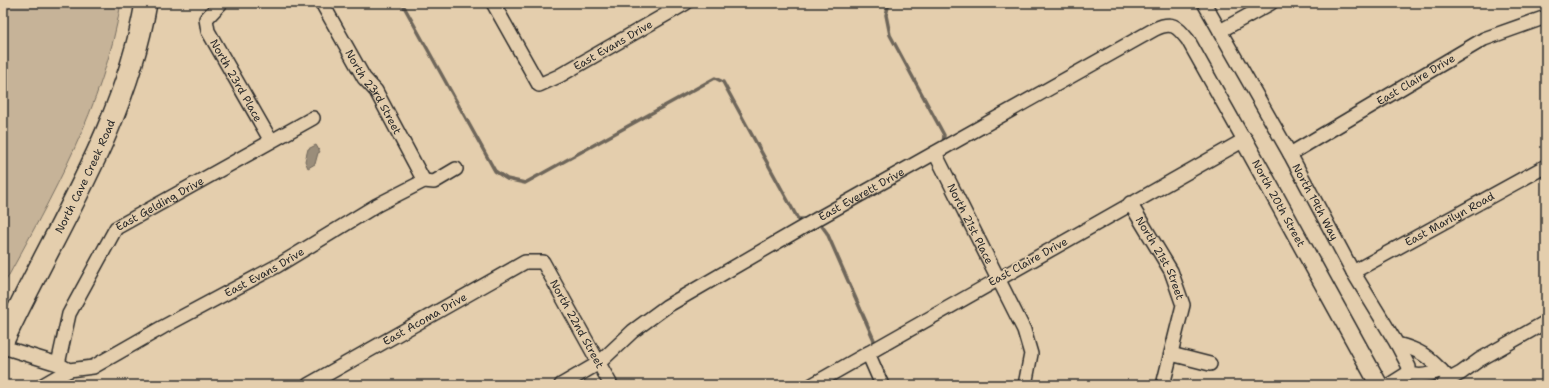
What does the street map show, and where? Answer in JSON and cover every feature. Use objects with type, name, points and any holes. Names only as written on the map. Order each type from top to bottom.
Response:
[{"type":"main road","name":"North Cave Creek Road","points":[[3,341],[84,183],[106,136],[122,98],[146,3]]},
{"type":"street","name":"North 23rd Place","points":[[222,3],[206,20],[208,31],[271,141]]},
{"type":"street","name":"North 23rd Street","points":[[322,3],[364,78],[376,91],[424,181]]},
{"type":"street","name":"East Evans Drive","points":[[493,3],[539,85],[559,76],[686,3]]},
{"type":"street","name":"North 19th Way","points":[[1204,3],[1290,154],[1353,272],[1397,344],[1409,367],[1408,373]]},
{"type":"street","points":[[1220,31],[1271,3]]},
{"type":"street","name":"East Claire Drive","points":[[1290,154],[1484,39],[1546,17]]},
{"type":"street","name":"East Everett Drive","points":[[561,385],[600,363],[633,331],[668,306],[817,219],[1155,30],[1165,25],[1173,26]]},
{"type":"street","name":"North 20th Street","points":[[1173,26],[1180,30],[1188,40],[1379,385]]},
{"type":"street","name":"East Gelding Drive","points":[[63,367],[69,314],[116,228],[313,118]]},
{"type":"street","name":"East Claire Drive","points":[[812,385],[1130,203],[1244,140]]},
{"type":"street","name":"North 21st Place","points":[[935,153],[999,279],[1028,341],[1030,363],[1025,385]]},
{"type":"street","name":"East Marilyn Road","points":[[1353,272],[1546,166]]},
{"type":"street","name":"East Evans Drive","points":[[3,347],[63,367],[93,367],[163,326],[243,285],[377,205],[424,181],[434,182],[456,169]]},
{"type":"street","name":"North 21st Street","points":[[1130,203],[1171,272],[1183,305],[1163,385]]},
{"type":"street","name":"East Acoma Drive","points":[[308,385],[526,262],[542,262]]},
{"type":"street","name":"North 22nd Street","points":[[542,262],[612,385]]},
{"type":"street","points":[[1389,385],[1408,373],[1423,380],[1431,374],[1444,378],[1461,373],[1479,360],[1546,322]]},
{"type":"street","points":[[1397,344],[1417,350],[1431,359],[1444,378]]},
{"type":"street","points":[[868,352],[882,385]]},
{"type":"street","points":[[1171,354],[1210,364]]},
{"type":"street","name":"East Evans Drive","points":[[43,385],[63,367]]},
{"type":"shaded area","points":[[3,3],[121,3],[113,42],[102,79],[89,114],[58,184],[3,286]]},
{"type":"shaded area","points":[[316,145],[320,152],[318,153],[315,164],[308,168],[305,161],[308,149]]},
{"type":"waterway","points":[[402,3],[495,171],[507,179],[525,183],[715,78],[723,82],[798,219],[808,219]]},
{"type":"waterway","points":[[889,3],[886,15],[890,35],[944,135],[943,144]]},
{"type":"waterway","points":[[819,222],[827,233],[874,340],[873,347]]}]
